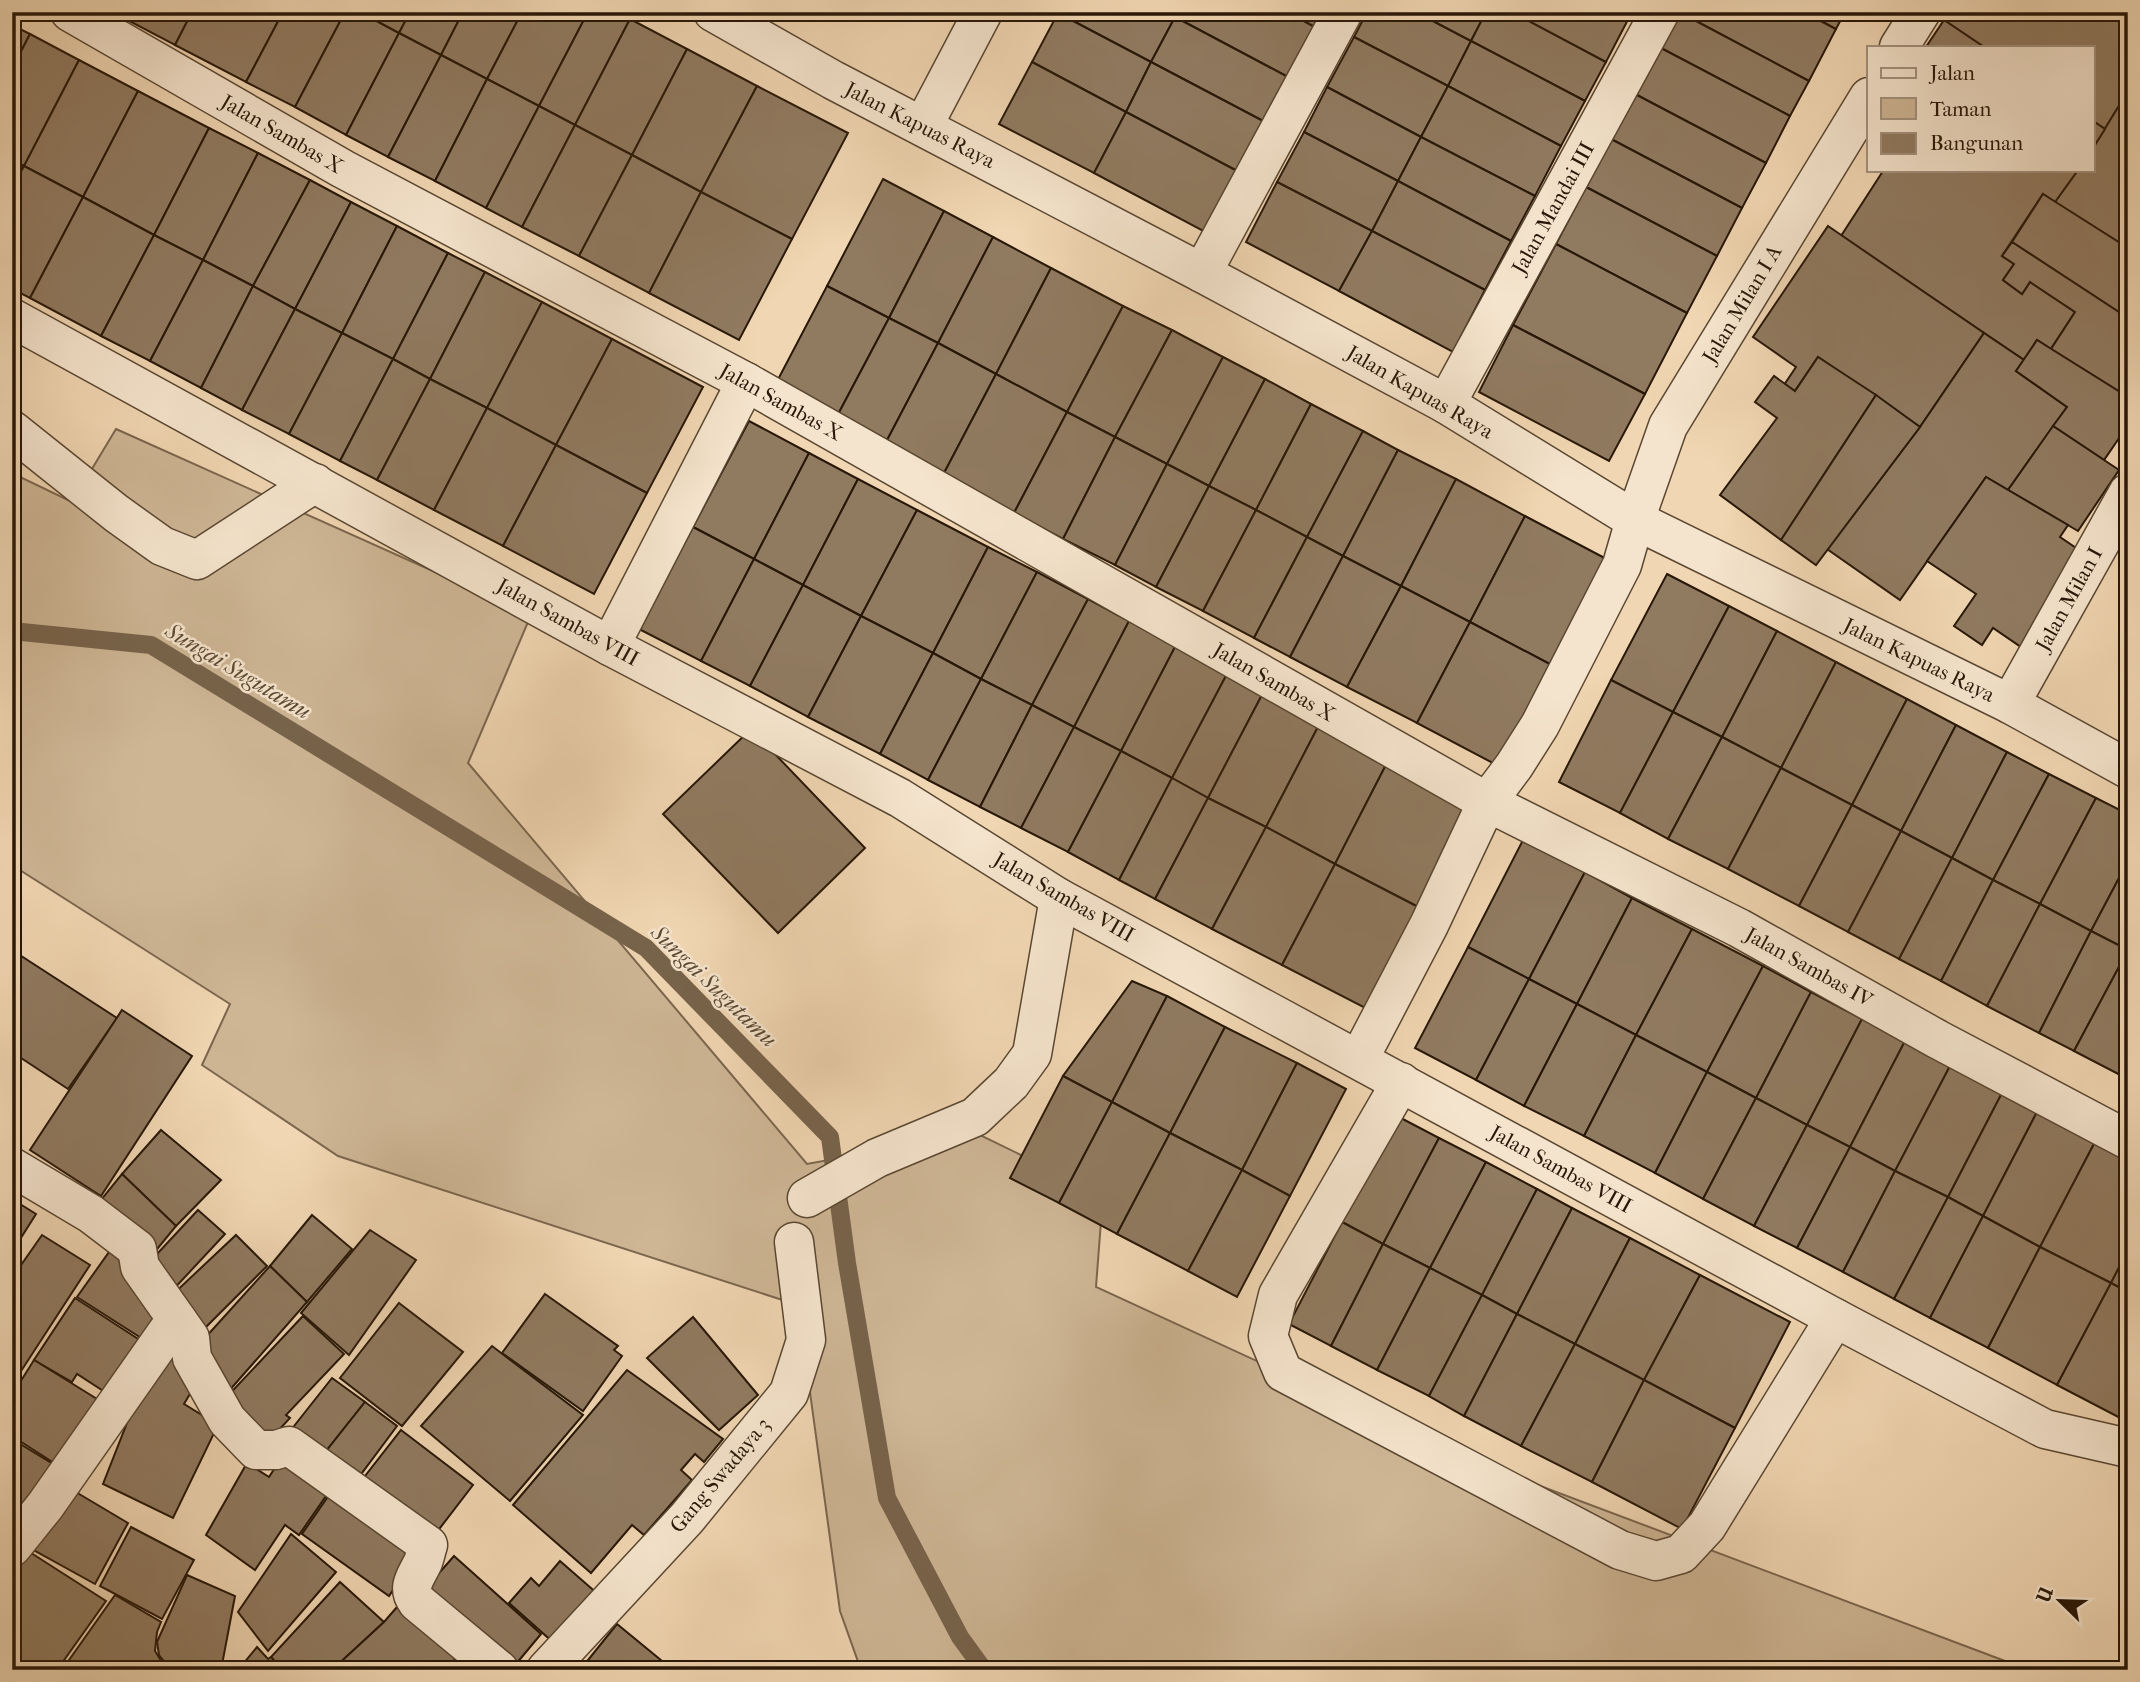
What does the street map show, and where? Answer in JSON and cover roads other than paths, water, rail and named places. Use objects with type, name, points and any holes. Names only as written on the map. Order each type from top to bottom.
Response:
[{"type":"street","name":"Jalan Sambas X","points":[[70,12],[344,169],[746,382],[1487,802]]},
{"type":"street","name":"Jalan Kapuas Raya","points":[[713,12],[833,80],[923,125],[1446,404],[1635,520],[2010,705],[2128,768]]},
{"type":"street","points":[[923,125],[983,12]]},
{"type":"street","points":[[1202,273],[1343,12]]},
{"type":"street","name":"Jalan Mandai III","points":[[1446,404],[1660,12]]},
{"type":"street","points":[[1900,46],[1921,12]]},
{"type":"street","name":"Jalan Milan I A","points":[[1359,1059],[1429,925],[1487,802],[1540,725],[1622,565],[1668,426],[1867,100]]},
{"type":"street","name":"Jalan Sambas VIII","points":[[12,318],[610,646],[900,799],[1059,898],[1835,1318],[2045,1429],[2128,1448]]},
{"type":"street","points":[[610,646],[746,382]]},
{"type":"street","points":[[12,430],[162,546],[197,560],[314,483]]},
{"type":"street","name":"Jalan Milan I","points":[[2010,705],[2128,493]]},
{"type":"street","name":"Jalan Sambas IV","points":[[1487,802],[1739,928],[1937,1039],[2128,1140]]},
{"type":"street","points":[[807,1198],[877,1158],[975,1117],[1011,1083],[1032,1054],[1059,898]]},
{"type":"street","points":[[1401,1082],[1278,1295],[1268,1336],[1283,1372],[1620,1550],[1656,1561],[1681,1554],[1707,1526],[1835,1318]]},
{"type":"street","points":[[12,1167],[91,1214],[137,1249],[139,1267],[190,1339],[192,1358],[227,1420],[257,1450],[276,1450],[289,1446],[428,1545],[424,1560],[412,1581],[412,1594],[417,1602],[499,1670]]},
{"type":"street","name":"Gang Swadaya 3","points":[[546,1670],[687,1518],[789,1393],[806,1340],[794,1242]]},
{"type":"street","points":[[12,1547],[45,1506],[177,1321]]},
{"type":"waterway","name":"Sungai Sugutamu","points":[[12,631],[151,645],[646,948],[830,1137],[847,1263],[887,1498],[960,1637],[984,1670]]}]
